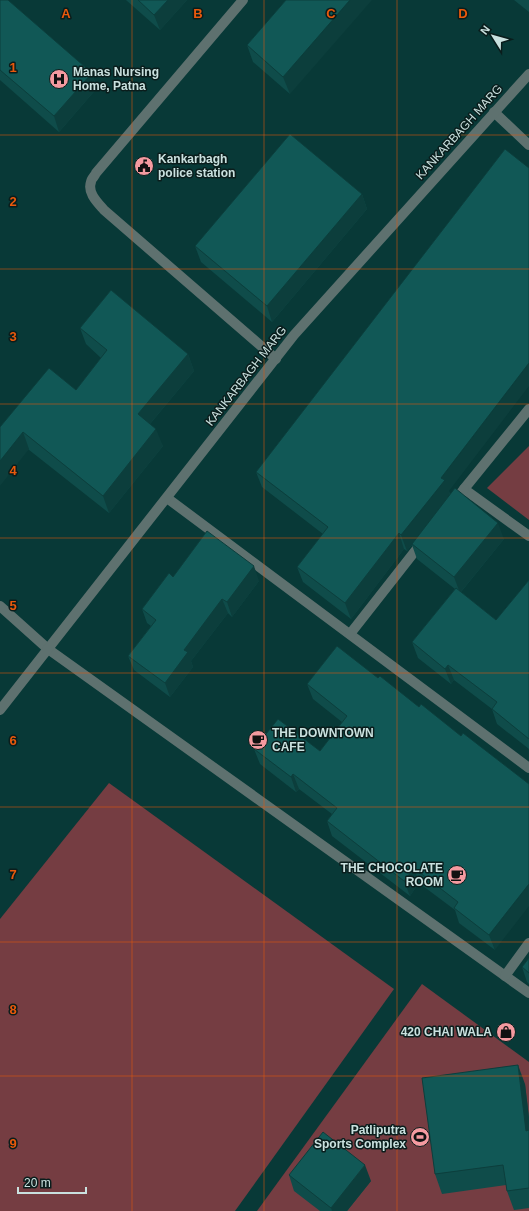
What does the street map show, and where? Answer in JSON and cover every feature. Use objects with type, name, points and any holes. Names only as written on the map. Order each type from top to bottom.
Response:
[{"type":"street","points":[[243,0],[90,182],[91,192],[95,200],[104,210],[276,359]]},
{"type":"street","name":"KANKARBAGH MARG","points":[[0,710],[294,335],[529,74]]},
{"type":"street","points":[[494,112],[529,145]]},
{"type":"street","points":[[445,513],[529,409]]},
{"type":"street","points":[[464,489],[529,536]]},
{"type":"street","points":[[167,498],[529,768]]},
{"type":"street","points":[[350,634],[430,531]]},
{"type":"street","points":[[0,606],[48,650],[529,993]]},
{"type":"street","points":[[504,976],[529,943]]},
{"type":"shaded area","points":[[529,446],[529,520],[487,488]]},
{"type":"shaded area","points":[[109,783],[394,989],[235,1211],[0,1211],[0,919]]},
{"type":"shaded area","name":"Patliputra Sports Complex","points":[[422,984],[529,1062],[529,1211],[257,1211]]},
{"type":"building","points":[[0,0],[8,0],[92,73],[54,116],[0,70]]},
{"type":"building","points":[[138,0],[168,0],[154,15]]},
{"type":"building","points":[[286,0],[350,0],[283,77],[247,45]]},
{"type":"building","points":[[290,134],[362,194],[267,306],[195,246]]},
{"type":"building","points":[[505,149],[529,168],[529,363],[441,478],[445,480],[401,535],[399,533],[345,603],[297,567],[328,527],[256,472]]},
{"type":"building","points":[[111,290],[188,354],[138,414],[156,429],[103,496],[23,432],[0,461],[0,427],[49,368],[76,390],[107,350],[80,328]]},
{"type":"building","points":[[455,488],[498,523],[454,577],[412,544]]},
{"type":"building","points":[[207,531],[254,566],[227,602],[222,599],[184,650],[188,652],[165,683],[128,656],[156,620],[142,609],[169,573],[173,577]]},
{"type":"building","points":[[529,580],[529,739],[492,709],[497,702],[448,665],[445,669],[412,642],[456,588],[496,620]]},
{"type":"building","points":[[337,646],[378,678],[380,676],[419,707],[421,704],[461,736],[463,733],[529,784],[529,884],[489,935],[454,908],[458,902],[414,868],[404,881],[327,821],[337,808],[293,774],[291,777],[254,749],[278,719],[320,751],[347,716],[307,684]]},
{"type":"building","points":[[529,958],[529,973],[522,967]]},
{"type":"building","points":[[518,1065],[526,1131],[529,1130],[529,1188],[507,1191],[503,1165],[435,1174],[422,1078]]},
{"type":"building","points":[[323,1132],[365,1165],[331,1208],[289,1175]]},
{"type":"place","name":"Manas Nursing Home, Patna","points":[[59,79]]},
{"type":"place","name":"Kankarbagh police station","points":[[144,166]]},
{"type":"place","name":"THE DOWNTOWN CAFE","points":[[258,740]]},
{"type":"place","name":"THE CHOCOLATE ROOM","points":[[457,875]]},
{"type":"place","name":"420 CHAI WALA","points":[[506,1032]]},
{"type":"place","name":"Patliputra Sports Complex","points":[[420,1137]]}]
